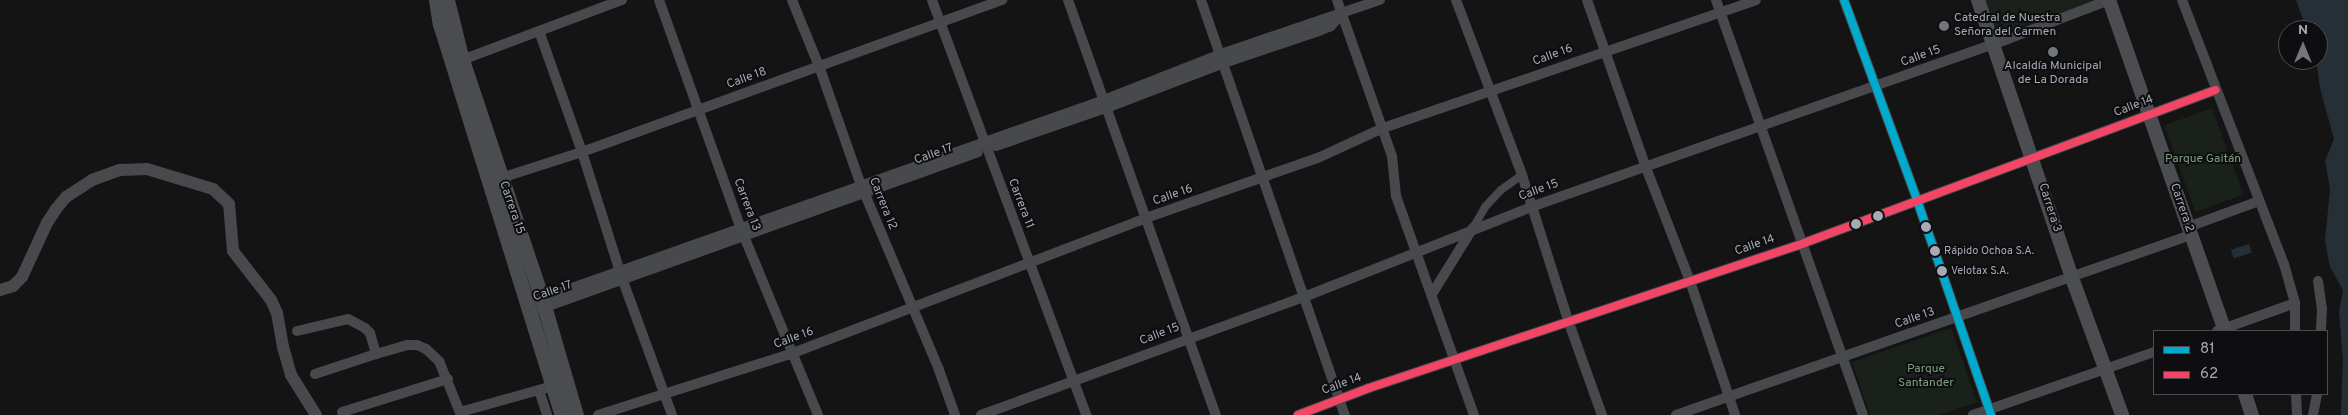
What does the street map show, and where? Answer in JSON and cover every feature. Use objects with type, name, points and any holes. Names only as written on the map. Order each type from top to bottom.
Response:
[{"type":"main road","name":"Carrera 15","points":[[436,0],[447,47],[536,306],[576,415]]},
{"type":"main road","name":"Carrera 15","points":[[447,0],[462,60],[501,178],[536,306],[546,388],[562,415]]},
{"type":"main road","name":"Carrera 3","points":[[1978,0],[1995,44],[2072,278],[2122,415]]},
{"type":"main road","name":"Carrera 2","points":[[2109,0],[2222,330]]},
{"type":"main road","points":[[2245,395],[2252,415]]},
{"type":"street","points":[[462,60],[622,0]]},
{"type":"street","name":"Carrera 13","points":[[659,0],[743,233],[818,415]]},
{"type":"street","name":"Carrera 12","points":[[792,0],[819,66],[863,190],[939,370],[955,415]]},
{"type":"street","name":"Carrera 11","points":[[932,0],[1086,415]]},
{"type":"street","name":"Calle 18","points":[[501,178],[582,152],[1002,0]]},
{"type":"street","points":[[1068,0],[1216,415]]},
{"type":"street","points":[[1201,0],[1261,178],[1345,415]]},
{"type":"street","points":[[1337,0],[1392,156],[1396,196],[1474,415]]},
{"type":"street","name":"Calle 17","points":[[536,306],[1105,104],[1222,58],[1380,0]]},
{"type":"street","points":[[1456,0],[1522,175],[1569,323],[1602,415]]},
{"type":"street","points":[[1587,0],[1646,166],[1690,281],[1735,415]]},
{"type":"street","points":[[1716,0],[1804,242],[1863,415]]},
{"type":"street","name":"Calle 16","points":[[598,415],[793,353],[1146,218],[1320,156],[1383,128],[1756,0]]},
{"type":"street","points":[[1844,0],[1917,200],[1990,412]]},
{"type":"street","name":"Calle 15","points":[[981,415],[1304,297],[1531,206],[1875,87],[1995,44],[2109,0]]},
{"type":"street","points":[[2182,0],[2284,264],[2295,303],[2295,330]]},
{"type":"street","points":[[539,30],[582,152],[622,277],[672,415]]},
{"type":"street","name":"Calle 14","points":[[1298,415],[1340,399],[1804,242],[2216,90]]},
{"type":"street","points":[[0,290],[13,286],[22,277],[47,223],[66,197],[92,180],[120,170],[147,169],[213,189],[229,204],[232,217],[233,251],[272,300],[277,313],[283,347],[291,375],[316,415]]},
{"type":"street","points":[[1432,294],[1486,207],[1501,190],[1522,175]]},
{"type":"street","name":"Calle 13","points":[[1676,415],[2072,278],[2260,201]]},
{"type":"street","points":[[2318,281],[2322,308],[2321,330]]},
{"type":"street","points":[[2222,330],[2295,303]]},
{"type":"street","points":[[297,330],[348,319],[365,328],[370,333],[376,354]]},
{"type":"street","points":[[315,374],[376,354],[408,345],[417,345],[426,349],[439,361],[461,413],[546,388],[547,415]]},
{"type":"street","points":[[1973,415],[1990,412],[2153,352]]},
{"type":"street","points":[[342,412],[448,379]]},
{"type":"street","points":[[2296,395],[2297,415]]},
{"type":"street","points":[[2313,415],[2316,395]]},
{"type":"green space","points":[[1983,0],[2096,0],[2097,1],[1996,36]]},
{"type":"green space","name":"Parque Gaitán","points":[[2212,108],[2243,194],[2196,212],[2164,125]]},
{"type":"green space","name":"Parque Santander","points":[[1951,328],[1977,402],[1939,415],[1870,415],[1852,362]]},
{"type":"shaded area","points":[[2296,0],[2348,0],[2348,415],[2341,415],[2343,360],[2339,312],[2343,290],[2330,267],[2325,241],[2330,189],[2325,161],[2334,139],[2320,88],[2317,70],[2328,70],[2328,20],[2303,20]]},
{"type":"shaded area","points":[[2249,244],[2252,253],[2234,258],[2231,250]]},
{"type":"transit line","name":"81","points":[[1844,0],[1917,200],[1991,415]]},
{"type":"transit line","name":"62","points":[[1298,415],[1369,388],[1804,243],[2216,90]]},
{"type":"place","name":"Catedral de Nuestra Señora del Carmen","points":[[1944,26]]},
{"type":"place","name":"Alcaldía Municipal de La Dorada","points":[[2053,52]]},
{"type":"place","name":"Rápido Ochoa S.A.","points":[[1935,251]]},
{"type":"place","name":"Velotax S.A.","points":[[1942,271]]}]
